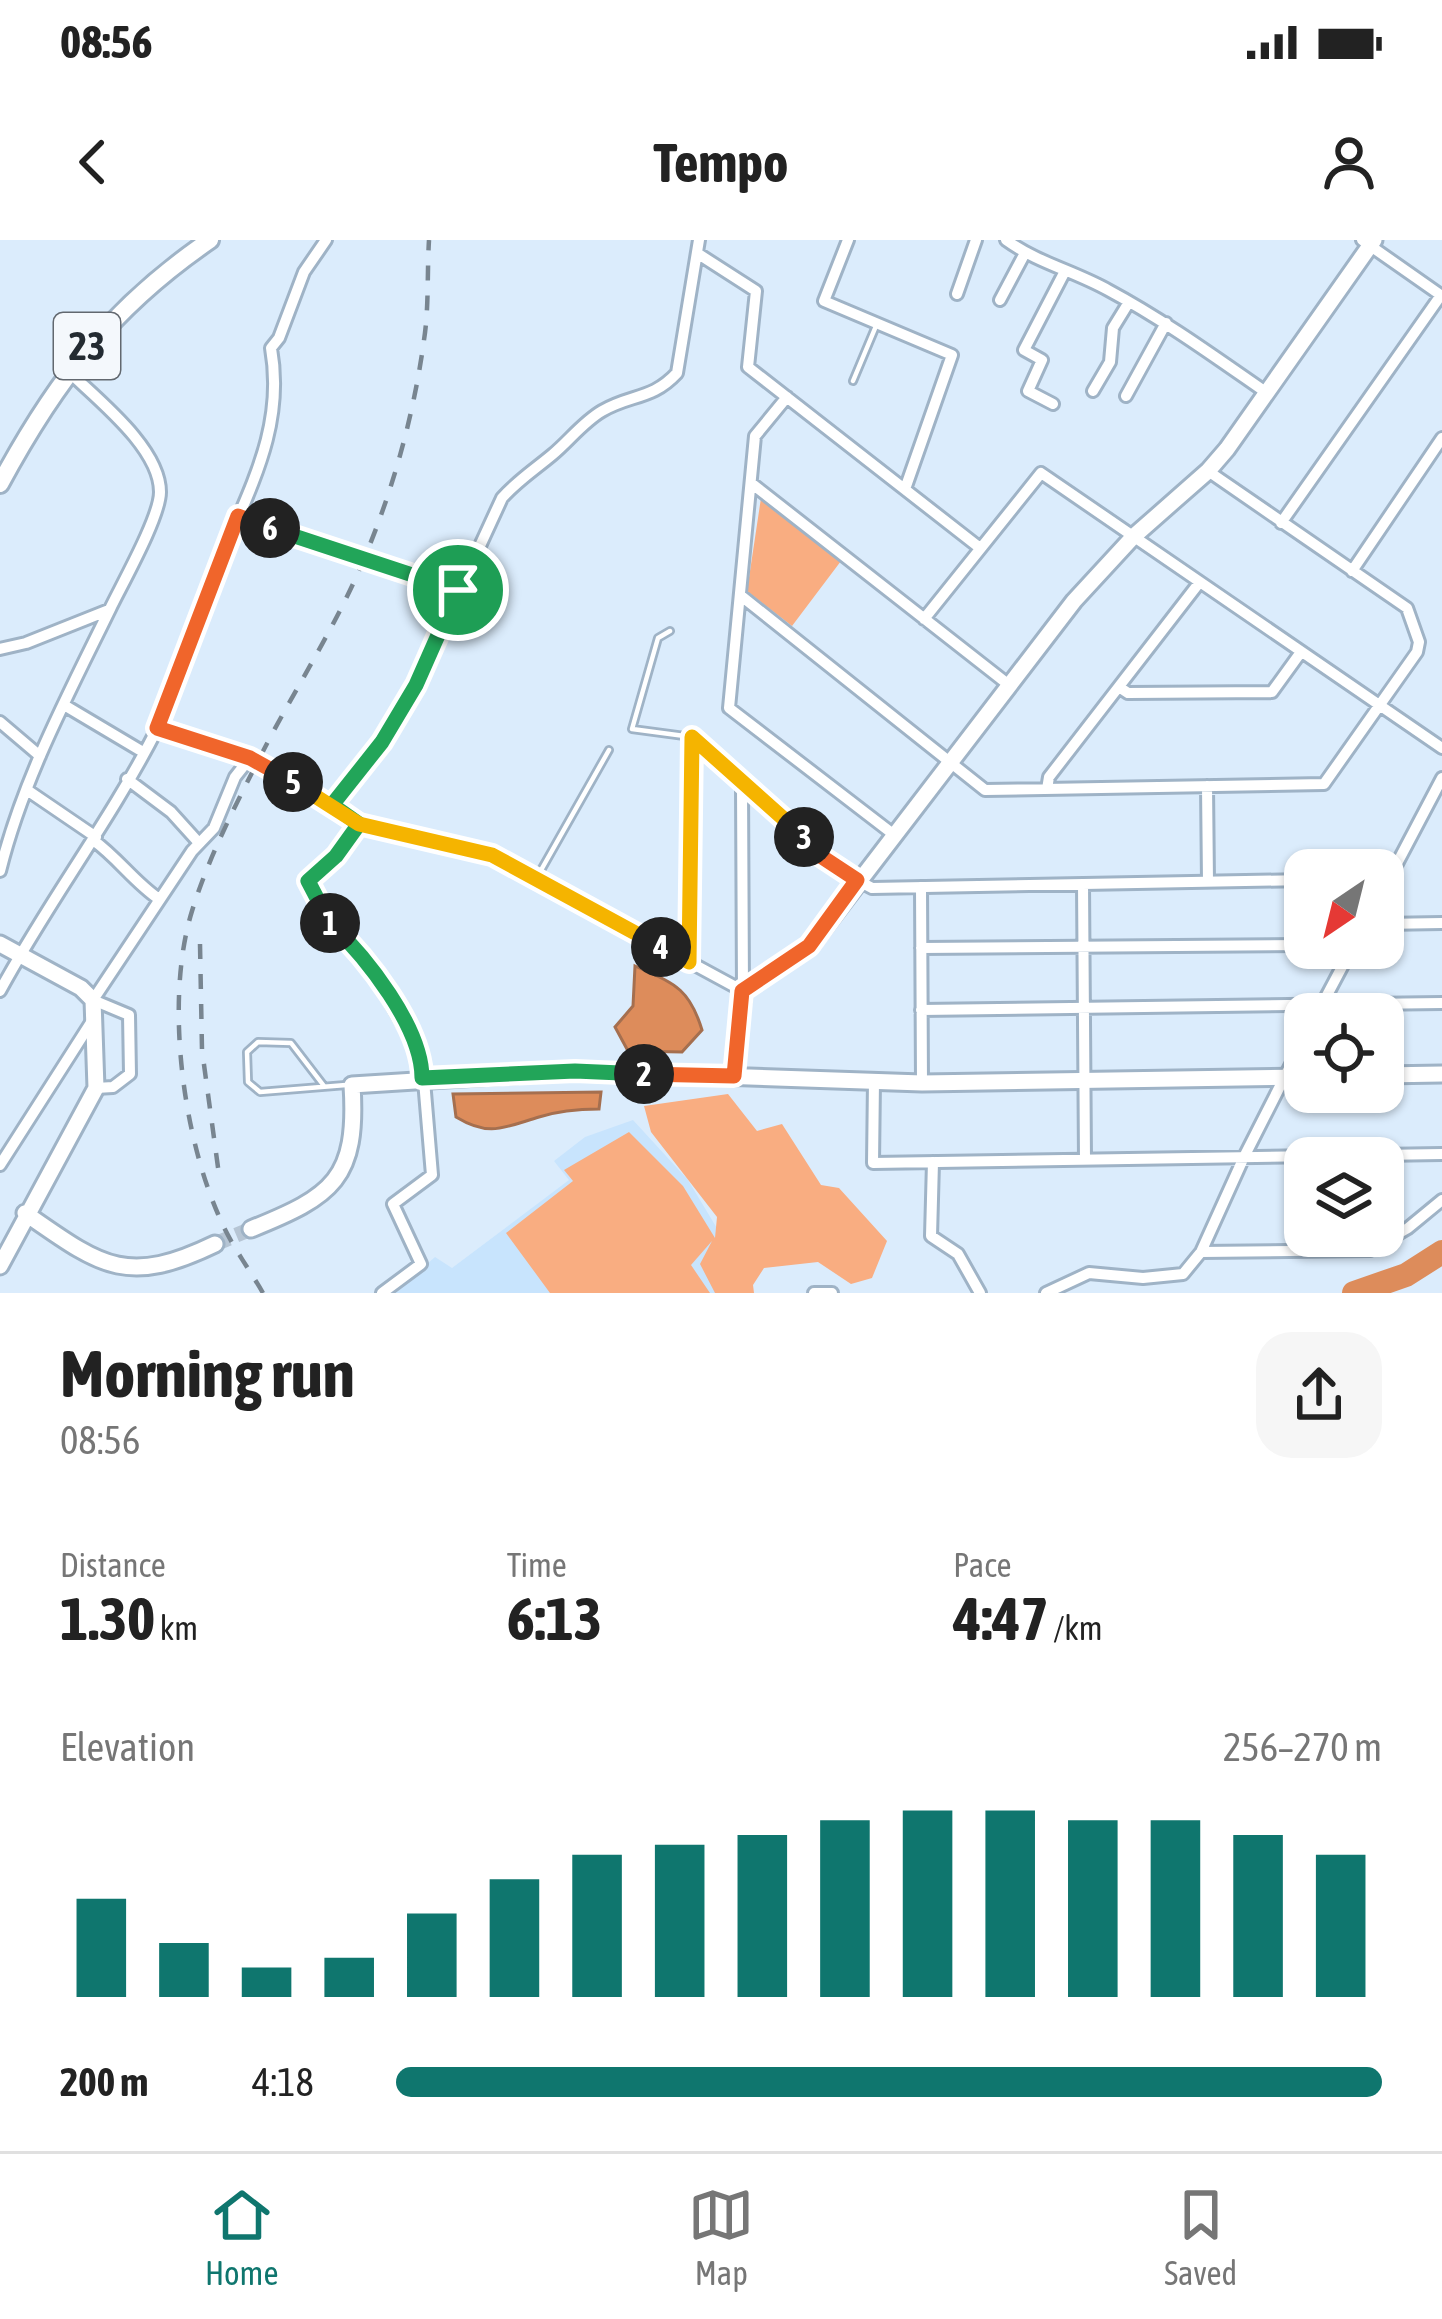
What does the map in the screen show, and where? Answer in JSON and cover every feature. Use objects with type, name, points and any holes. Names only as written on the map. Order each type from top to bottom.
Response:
[{"type":"main road","name":"23","points":[[0,484],[68,371],[110,320],[210,240]]},
{"type":"street","points":[[0,992],[157,728],[257,473],[275,409],[277,380],[271,348],[304,272],[326,240]]},
{"type":"street","points":[[332,805],[382,742],[416,685],[502,498],[520,477],[596,414],[647,396],[677,373],[699,240]]},
{"type":"street","points":[[848,240],[824,301],[952,355],[905,489]]},
{"type":"street","points":[[957,294],[976,240]]},
{"type":"street","points":[[1006,240],[1024,254],[1102,286],[1166,323],[1267,393]]},
{"type":"street","points":[[742,991],[809,946],[1074,602],[1132,537],[1208,471],[1369,242],[1442,295],[1281,523]]},
{"type":"street","points":[[1000,300],[1024,254]]},
{"type":"street","points":[[700,255],[756,291],[748,367],[980,548]]},
{"type":"street","points":[[1053,404],[1028,391],[1042,361],[1024,350],[1064,273]]},
{"type":"street","points":[[1093,392],[1110,362],[1113,328],[1129,302]]},
{"type":"street","points":[[1126,396],[1166,323]]},
{"type":"street","points":[[0,871],[13,820],[40,755],[160,493],[149,453],[68,371]]},
{"type":"street","points":[[787,397],[755,436],[729,708],[893,834]]},
{"type":"street","points":[[1352,571],[1442,438]]},
{"type":"street","points":[[740,595],[985,790],[1324,784],[1419,642],[1407,608],[1208,471]]},
{"type":"street","points":[[924,619],[1041,472],[1442,748]]},
{"type":"street","points":[[751,483],[1009,686]]},
{"type":"street","points":[[238,516],[458,590]]},
{"type":"street","points":[[1047,789],[1049,777],[1199,583]]},
{"type":"street","points":[[0,649],[110,610]]},
{"type":"street","points":[[1119,687],[1128,693],[1272,692],[1301,652]]},
{"type":"street","points":[[64,705],[143,752]]},
{"type":"street","points":[[0,722],[40,755]]},
{"type":"street","points":[[157,728],[250,758],[359,824],[492,855],[742,991]]},
{"type":"street","points":[[689,962],[692,737]]},
{"type":"street","points":[[0,1165],[159,899],[214,827],[235,777],[250,758]]},
{"type":"street","points":[[1403,849],[1442,778]]},
{"type":"street","points":[[127,779],[171,812],[199,843]]},
{"type":"street","points":[[734,1076],[742,991],[742,786]]},
{"type":"street","points":[[1207,786],[1208,882]]},
{"type":"street","points":[[26,790],[95,839],[139,886],[159,899]]},
{"type":"street","points":[[1426,808],[1442,815]]},
{"type":"street","points":[[0,814],[13,820]]},
{"type":"street","points":[[359,824],[336,856],[308,881],[324,917],[363,955],[422,1058],[432,1175],[393,1204],[421,1264],[382,1293]]},
{"type":"street","points":[[857,880],[872,888],[1284,880]]},
{"type":"street","points":[[1082,884],[1085,1159]]},
{"type":"street","points":[[921,887],[922,1083]]},
{"type":"street","points":[[1404,923],[1442,923]]},
{"type":"street","points":[[0,944],[81,988],[94,1008],[96,1088],[0,1266]]},
{"type":"street","points":[[921,948],[1284,946]]},
{"type":"street","points":[[1404,1005],[1442,1003]]},
{"type":"street","points":[[94,1008],[129,1015],[130,1074],[113,1087],[96,1088]]},
{"type":"street","points":[[921,1010],[1284,1009]]},
{"type":"street","points":[[251,1229],[316,1199],[336,1178],[352,1144],[352,1085],[575,1071],[922,1083],[1284,1077]]},
{"type":"street","points":[[1404,1075],[1442,1074]]},
{"type":"street","points":[[874,1081],[873,1163],[1442,1154]]},
{"type":"street","points":[[1046,1293],[1089,1273],[1143,1278],[1184,1274],[1201,1252],[1284,1083]]},
{"type":"street","points":[[933,1162],[932,1236],[958,1254],[980,1293]]},
{"type":"street","points":[[1201,1252],[1370,1250],[1408,1228],[1442,1200]]},
{"type":"street","points":[[26,1213],[82,1253],[125,1268],[169,1264],[215,1244]]},
{"type":"street","points":[[814,1293],[832,1293]]},
{"type":"lane","points":[[853,382],[877,323]]},
{"type":"lane","points":[[670,631],[658,638],[632,729],[692,737],[742,786],[793,824],[819,855],[857,880]]},
{"type":"lane","points":[[536,879],[609,750]]},
{"type":"lane","points":[[324,1086],[291,1042],[258,1042],[247,1052],[248,1082],[260,1091],[352,1085]]},
{"type":"shaded area","points":[[761,498],[841,561],[792,626],[747,591]]},
{"type":"shaded area","points":[[635,966],[669,982],[691,1004],[702,1030],[682,1052],[628,1051],[615,1027],[633,1006]]},
{"type":"shaded area","points":[[601,1092],[599,1109],[554,1113],[496,1129],[456,1117],[453,1094]]},
{"type":"shaded area","points":[[728,1094],[757,1131],[782,1124],[821,1185],[839,1188],[887,1241],[872,1278],[851,1284],[818,1262],[764,1268],[753,1285],[754,1293],[715,1293],[700,1264],[712,1241],[691,1265],[710,1293],[550,1293],[506,1233],[573,1181],[564,1170],[629,1132],[683,1186],[715,1238],[717,1217],[651,1132],[644,1106]]},
{"type":"shaded area","points":[[633,1120],[688,1180],[721,1235],[720,1293],[394,1293],[435,1257],[452,1268],[569,1180],[554,1161],[585,1137]]},
{"type":"waterway","points":[[1354,1293],[1406,1275],[1442,1252]]},
{"type":"tunnel","points":[[215,1244],[251,1229]]},
{"type":"railway","points":[[263,1293],[222,1224],[195,1144],[181,1064],[184,946],[198,892],[222,834],[340,611],[384,506],[420,368],[429,240]]},
{"type":"railway","points":[[200,944],[202,1050],[220,1182]]},
{"type":"route","points":[[458,590],[238,516],[157,728],[250,758],[359,824],[492,855],[689,962],[692,737],[742,786],[793,824],[819,855],[857,880],[809,946],[742,991],[734,1076],[575,1071],[422,1078],[422,1058],[396,1009],[363,955],[324,917],[308,881],[336,856],[359,824],[332,805],[382,742],[416,685],[458,590]]}]
